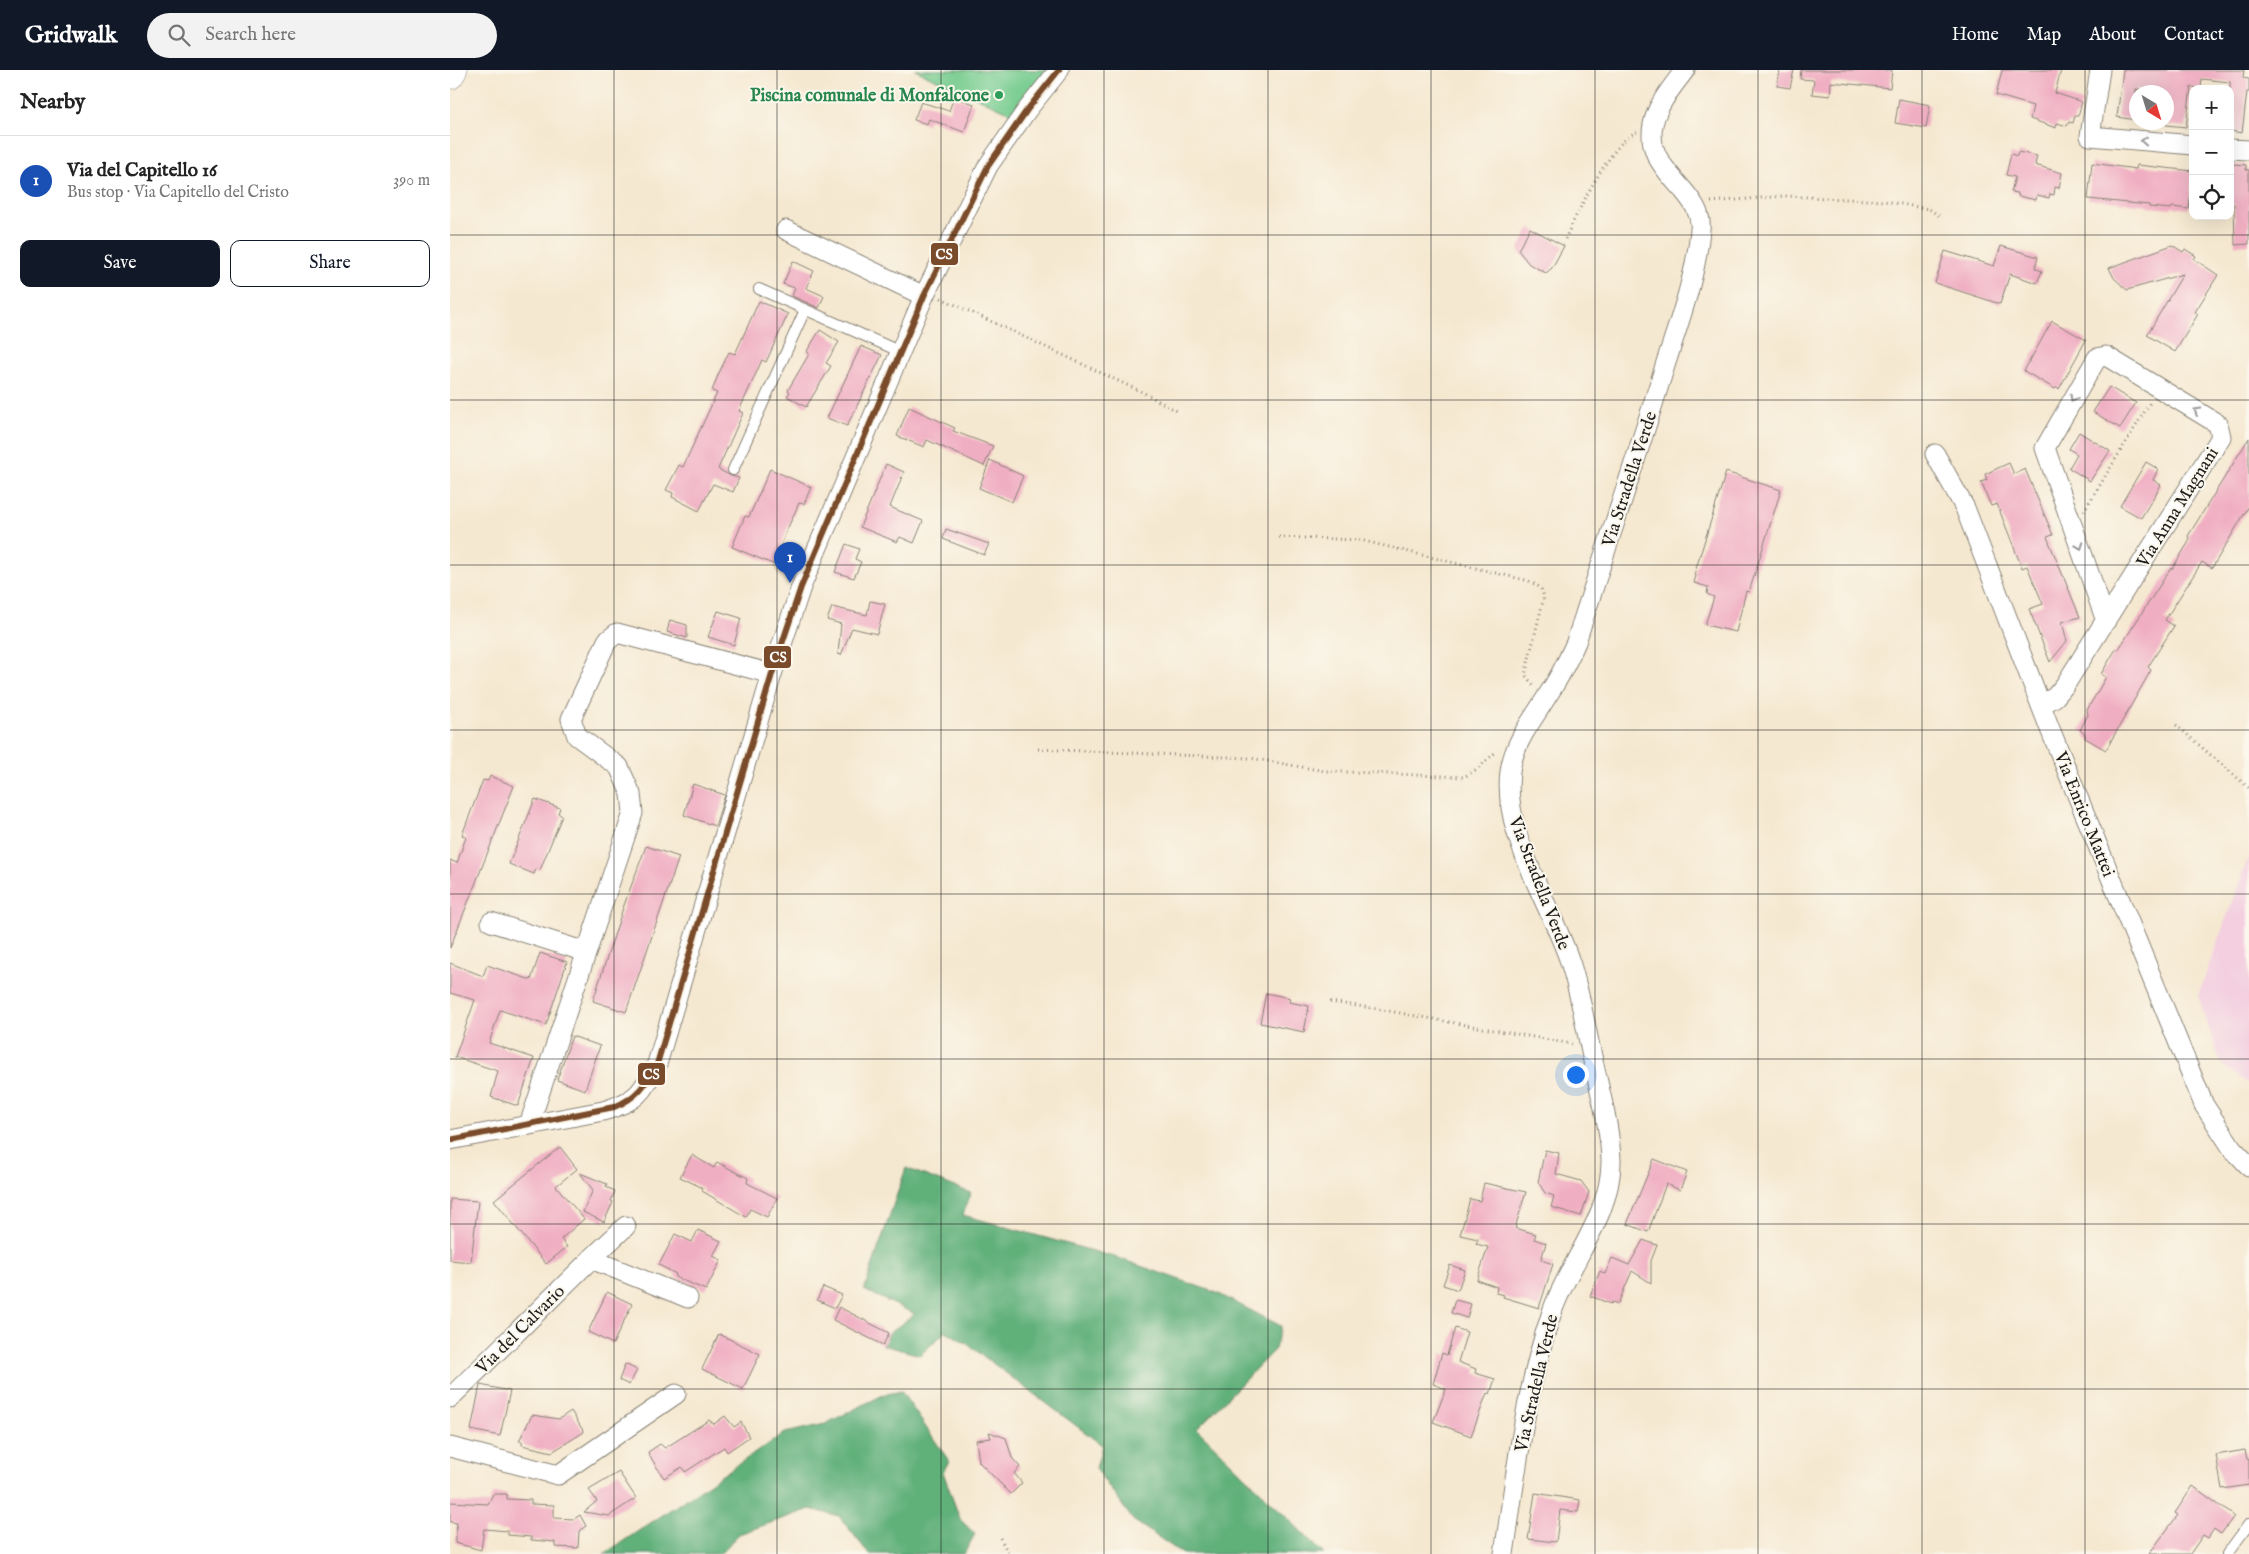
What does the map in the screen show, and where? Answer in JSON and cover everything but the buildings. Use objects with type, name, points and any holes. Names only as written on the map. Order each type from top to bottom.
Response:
[{"type":"main road","points":[[450,75],[453,70]]},
{"type":"street","points":[[450,1140],[603,1111],[626,1104],[644,1089],[657,1064],[772,674],[801,587],[926,294],[988,166],[1027,110],[1060,70]]},
{"type":"street","name":"Via Stradella Verde","points":[[1504,1554],[1520,1446],[1538,1359],[1552,1312],[1567,1275],[1594,1226],[1607,1192],[1611,1162],[1608,1132],[1571,964],[1559,930],[1512,820],[1509,789],[1512,761],[1523,732],[1548,696],[1576,642],[1690,286],[1698,251],[1701,226],[1696,205],[1672,177],[1656,154],[1652,130],[1656,110],[1685,70]]},
{"type":"street","points":[[2100,70],[2090,136],[2189,145]]},
{"type":"street","points":[[2234,149],[2249,150]]},
{"type":"street","points":[[786,230],[926,294]]},
{"type":"street","name":"Via Anna Magnani","points":[[2041,705],[2055,697],[2065,685],[2106,621],[2220,437],[2218,424],[2106,356],[2096,358],[2044,448],[2106,621]]},
{"type":"street","name":"Via Enrico Mattei","points":[[1935,454],[1964,508],[2041,705],[2204,1105],[2232,1148],[2249,1166]]},
{"type":"street","points":[[2095,587],[2122,595]]},
{"type":"street","points":[[529,1125],[633,813],[631,794],[619,767],[577,736],[571,719],[607,640],[617,633],[772,674]]},
{"type":"street","points":[[491,922],[586,952]]},
{"type":"street","name":"Via del Calvario","points":[[450,1398],[626,1226]]},
{"type":"street","points":[[591,1259],[688,1298]]},
{"type":"street","points":[[450,1447],[558,1474],[676,1394]]},
{"type":"lane","points":[[759,290],[901,352]]},
{"type":"lane","points":[[732,470],[806,310]]},
{"type":"lane","points":[[2227,1554],[2249,1524]]},
{"type":"path","points":[[1565,239],[1579,207],[1621,144],[1634,132],[1652,130]]},
{"type":"path","points":[[1696,205],[1785,196],[1834,198],[1913,205],[1929,209],[1941,217]]},
{"type":"path","points":[[926,294],[1144,393],[1177,411]]},
{"type":"path","points":[[2070,521],[2080,517],[2159,388]]},
{"type":"path","points":[[1279,537],[1360,540],[1529,581],[1541,588],[1544,597],[1525,675],[1530,684],[1548,696]]},
{"type":"path","points":[[2176,725],[2249,788]]},
{"type":"path","points":[[1038,749],[1250,758],[1325,771],[1464,777],[1477,769],[1508,740],[1523,732]]},
{"type":"path","points":[[1330,1002],[1561,1042],[1591,1052]]},
{"type":"path","points":[[1000,1538],[1009,1554]]},
{"type":"shaded area","points":[[2249,855],[2249,1084],[2221,1064],[2198,996]]},
{"type":"green space","name":"Piscina comunale di Monfalcone","points":[[915,70],[1047,70],[1011,113]]},
{"type":"green space","points":[[906,1168],[971,1193],[963,1215],[1118,1258],[1217,1293],[1281,1326],[1275,1349],[1197,1429],[1324,1554],[1183,1554],[1133,1520],[1096,1469],[1102,1445],[966,1343],[946,1331],[920,1355],[883,1345],[889,1333],[915,1314],[864,1290]]},
{"type":"green space","points":[[901,1391],[949,1461],[943,1472],[960,1519],[975,1534],[964,1554],[869,1554],[839,1516],[810,1509],[739,1534],[720,1554],[604,1554],[785,1433],[825,1424],[883,1395]]},
{"type":"transit line","name":"CS","points":[[450,1140],[614,1107],[635,1095],[645,1084],[657,1064],[772,674],[801,587],[924,296],[988,166],[1027,110],[1059,70]]},
{"type":"place","name":"Piscina comunale di Monfalcone","points":[[999,95]]},
{"type":"place","name":"Via del Capitello 16","points":[[790,583]]}]
